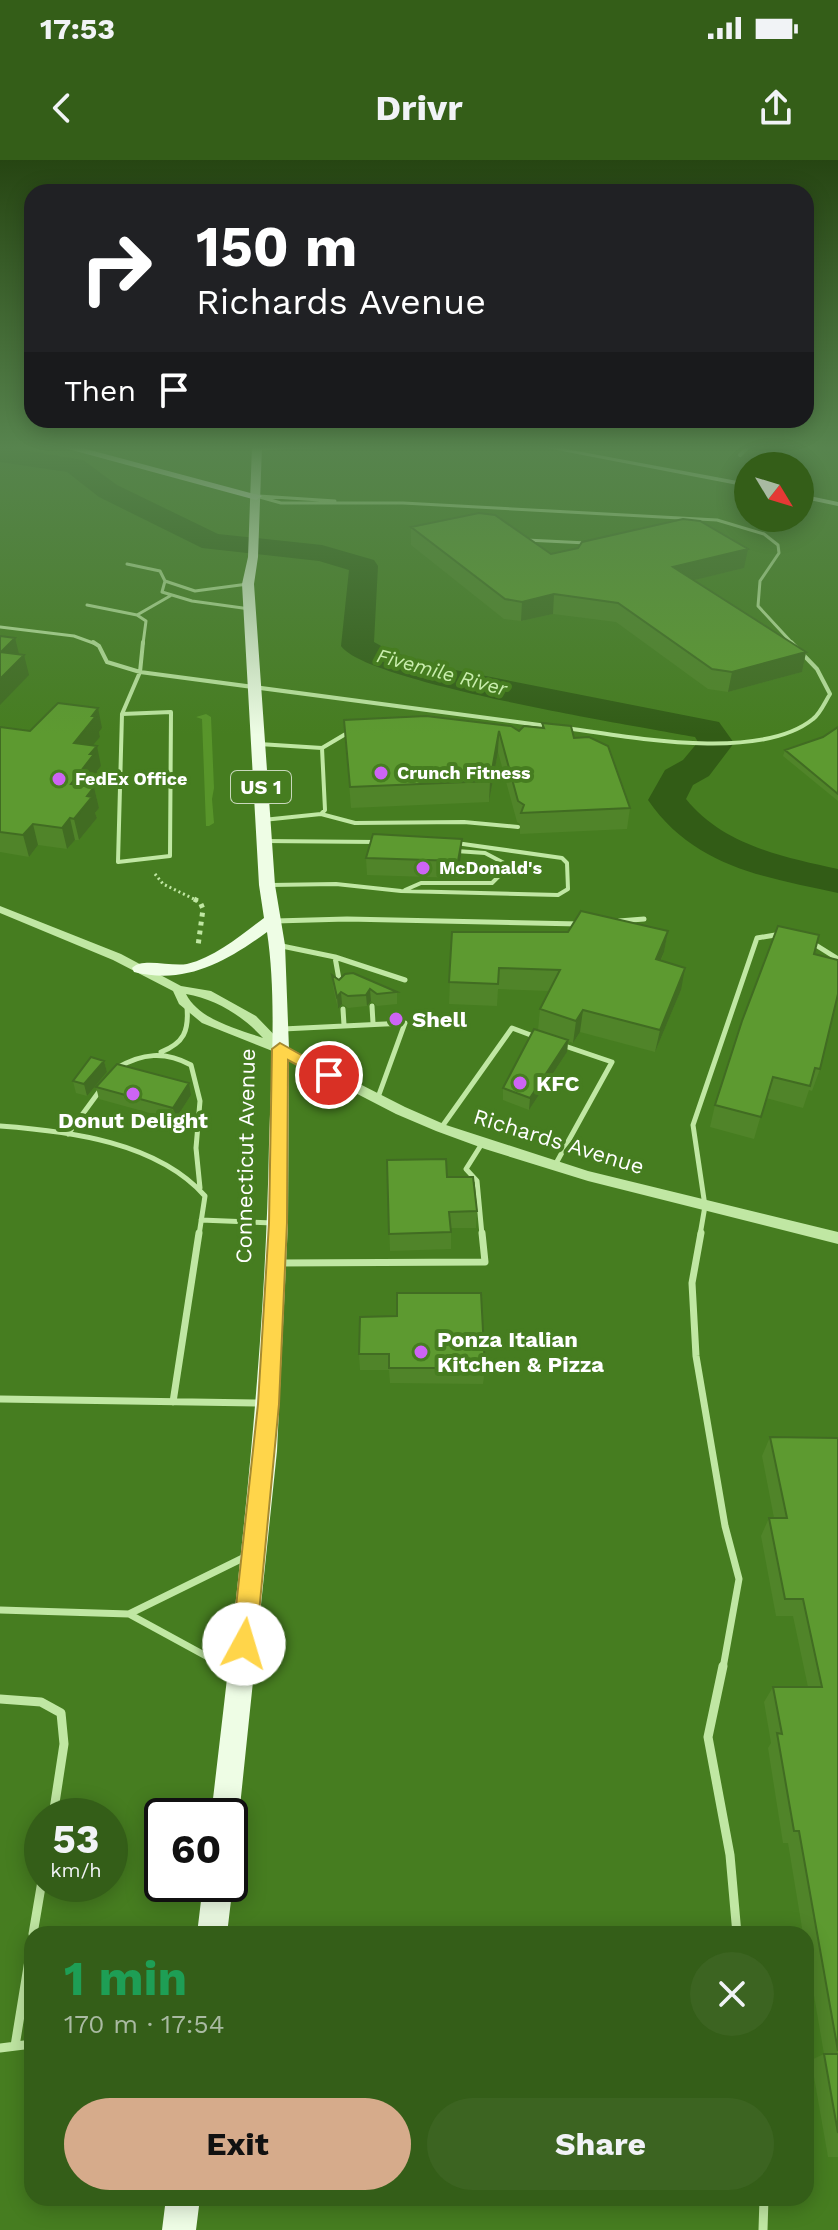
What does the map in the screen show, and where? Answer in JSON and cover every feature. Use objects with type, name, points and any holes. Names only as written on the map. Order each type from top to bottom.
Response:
[{"type":"main road","name":"Connecticut Avenue","points":[[227,1798],[269,1404],[278,1223],[280,1039],[277,945],[267,885],[254,688],[248,584],[254,543]]},
{"type":"main road","points":[[140,968],[171,972],[208,965],[271,921]]},
{"type":"main road","points":[[213,1926],[216,1902]]},
{"type":"main road","points":[[179,2230],[182,2206]]},
{"type":"street","name":"Richards Avenue","points":[[0,909],[140,968],[178,989],[207,994],[252,1019],[377,1100],[441,1128],[554,1167],[838,1238]]},
{"type":"street","points":[[178,989],[179,998],[187,1007]]},
{"type":"street","name":"Richards Avenue","points":[[187,1007],[247,1039],[280,1039]]},
{"type":"lane","points":[[570,543],[595,544]]},
{"type":"lane","points":[[0,627],[89,640],[99,646],[107,662],[140,672],[693,742],[742,744],[794,731],[821,712],[830,694],[819,667],[777,630],[758,606],[760,581],[779,553],[775,543]]},
{"type":"lane","points":[[127,564],[160,571],[165,581],[173,586],[197,591],[248,584]]},
{"type":"lane","points":[[165,581],[162,592],[170,596],[250,609]]},
{"type":"lane","points":[[137,615],[170,596]]},
{"type":"lane","points":[[87,605],[137,615],[146,621],[140,672],[122,714],[118,862],[170,856],[171,712],[122,714]]},
{"type":"lane","points":[[258,744],[322,748],[349,732]]},
{"type":"lane","points":[[321,814],[325,810],[322,748]]},
{"type":"lane","points":[[263,820],[321,814],[355,823],[464,822],[518,827]]},
{"type":"lane","points":[[264,841],[380,842]]},
{"type":"lane","points":[[267,885],[336,884],[401,891],[558,895],[568,889],[567,863],[562,858],[450,842]]},
{"type":"lane","points":[[401,891],[421,883],[492,883],[505,870],[504,863],[493,856],[453,851]]},
{"type":"lane","points":[[271,921],[347,919],[554,926],[584,923]]},
{"type":"lane","points":[[614,921],[644,919]]},
{"type":"lane","points":[[736,1926],[730,1855],[708,1737],[739,1579],[722,1511],[696,1356],[692,1283],[705,1206],[693,1125],[757,938],[779,933],[793,937]]},
{"type":"lane","points":[[808,940],[838,959]]},
{"type":"lane","points":[[277,945],[335,957],[405,980]]},
{"type":"lane","points":[[335,957],[340,986]]},
{"type":"lane","points":[[366,969],[369,984]]},
{"type":"lane","points":[[372,1006],[373,1023]]},
{"type":"lane","points":[[68,1134],[115,1069],[132,1059],[175,1047],[186,1036],[189,1027],[187,1007]]},
{"type":"lane","points":[[343,1009],[344,1025]]},
{"type":"lane","points":[[280,1039],[344,1025],[405,1023],[377,1100]]},
{"type":"lane","points":[[441,1128],[512,1028],[540,1038]]},
{"type":"lane","points":[[554,1167],[612,1062],[555,1043]]},
{"type":"lane","points":[[157,1053],[176,1055],[191,1065],[200,1101],[196,1148],[200,1188]]},
{"type":"lane","points":[[0,1126],[83,1135],[173,1167],[200,1188],[205,1196],[173,1402]]},
{"type":"lane","points":[[276,1263],[485,1262],[477,1181],[466,1169],[483,1142]]},
{"type":"lane","points":[[201,1220],[278,1223]]},
{"type":"lane","points":[[0,1399],[269,1404]]},
{"type":"lane","points":[[129,1614],[254,1552]]},
{"type":"lane","points":[[0,1610],[129,1614],[241,1675]]},
{"type":"lane","points":[[0,1699],[41,1702],[61,1713],[64,1744],[56,1798]]},
{"type":"lane","points":[[34,1926],[38,1902]]},
{"type":"lane","points":[[15,2046],[24,1991]]},
{"type":"lane","points":[[0,2048],[24,2045]]},
{"type":"lane","points":[[763,2230],[764,2206]]},
{"type":"path","points":[[154,874],[163,884],[200,902],[203,909],[197,954]]},
{"type":"green space","points":[[206,714],[211,717],[214,788],[214,823],[209,826],[206,826],[202,719],[196,717]]},
{"type":"building","points":[[431,543],[535,543],[551,554],[578,548],[582,543],[737,543],[748,549],[673,567],[806,652],[732,672],[712,669],[618,603],[554,594],[522,602],[505,599]]},
{"type":"building","points":[[0,636],[15,638],[1,652],[24,655],[0,679]]},
{"type":"building","points":[[58,703],[98,708],[92,716],[96,716],[74,743],[97,746],[71,784],[94,787],[87,796],[92,797],[62,828],[33,824],[23,835],[0,832],[0,727],[30,731]]},
{"type":"building","points":[[426,716],[511,726],[519,731],[524,726],[544,728],[542,723],[571,726],[574,738],[589,737],[608,746],[630,808],[521,813],[524,805],[518,801],[499,731],[490,781],[350,787],[344,720]]},
{"type":"building","points":[[838,727],[838,794],[785,750],[823,737]]},
{"type":"building","points":[[373,834],[462,839],[458,861],[366,858]]},
{"type":"building","points":[[581,911],[668,931],[656,959],[685,968],[660,1030],[583,1010],[576,1021],[540,1009],[560,970],[499,968],[498,984],[449,982],[452,932],[568,932]]},
{"type":"building","points":[[778,926],[819,935],[814,954],[838,960],[838,994],[820,1069],[815,1068],[810,1086],[773,1077],[761,1117],[715,1105],[742,1021]]},
{"type":"building","points":[[353,973],[397,992],[377,994],[370,989],[366,995],[348,996],[341,992],[337,997],[332,975],[339,980],[345,974]]},
{"type":"building","points":[[534,1029],[568,1040],[530,1098],[503,1088]]},
{"type":"building","points":[[91,1057],[104,1061],[84,1084],[73,1081]]},
{"type":"building","points":[[117,1064],[189,1083],[173,1108],[96,1087]]},
{"type":"building","points":[[446,1159],[447,1177],[473,1177],[477,1211],[449,1212],[451,1232],[389,1234],[387,1160]]},
{"type":"building","name":"Ponza Italian Kitchen & Pizza","points":[[397,1293],[481,1293],[485,1368],[389,1368],[389,1354],[359,1354],[360,1317],[397,1316]]},
{"type":"building","points":[[770,1437],[838,1438],[838,2051],[799,1831],[794,1831],[777,1733],[782,1734],[773,1687],[822,1687],[803,1599],[785,1599],[769,1518],[787,1518]]},
{"type":"building","points":[[824,2054],[838,2054],[838,2133]]},
{"type":"waterway","name":"Fivemile River","points":[[218,543],[322,553],[364,566],[357,646],[381,659],[451,679],[707,729],[716,743],[696,768],[678,778],[667,800],[687,824],[739,855],[779,868],[838,881]]},
{"type":"place","name":"Crunch Fitness","points":[[381,773]]},
{"type":"place","name":"FedEx Office","points":[[59,779]]},
{"type":"place","name":"McDonald's","points":[[423,868]]},
{"type":"place","name":"Shell","points":[[396,1019]]},
{"type":"place","name":"KFC","points":[[520,1083]]},
{"type":"place","name":"Donut Delight","points":[[133,1094]]},
{"type":"place","name":"Ponza Italian Kitchen & Pizza","points":[[421,1352]]},
{"type":"route","points":[[244,1644],[269,1404],[278,1223],[280,1049],[329,1075]]}]
